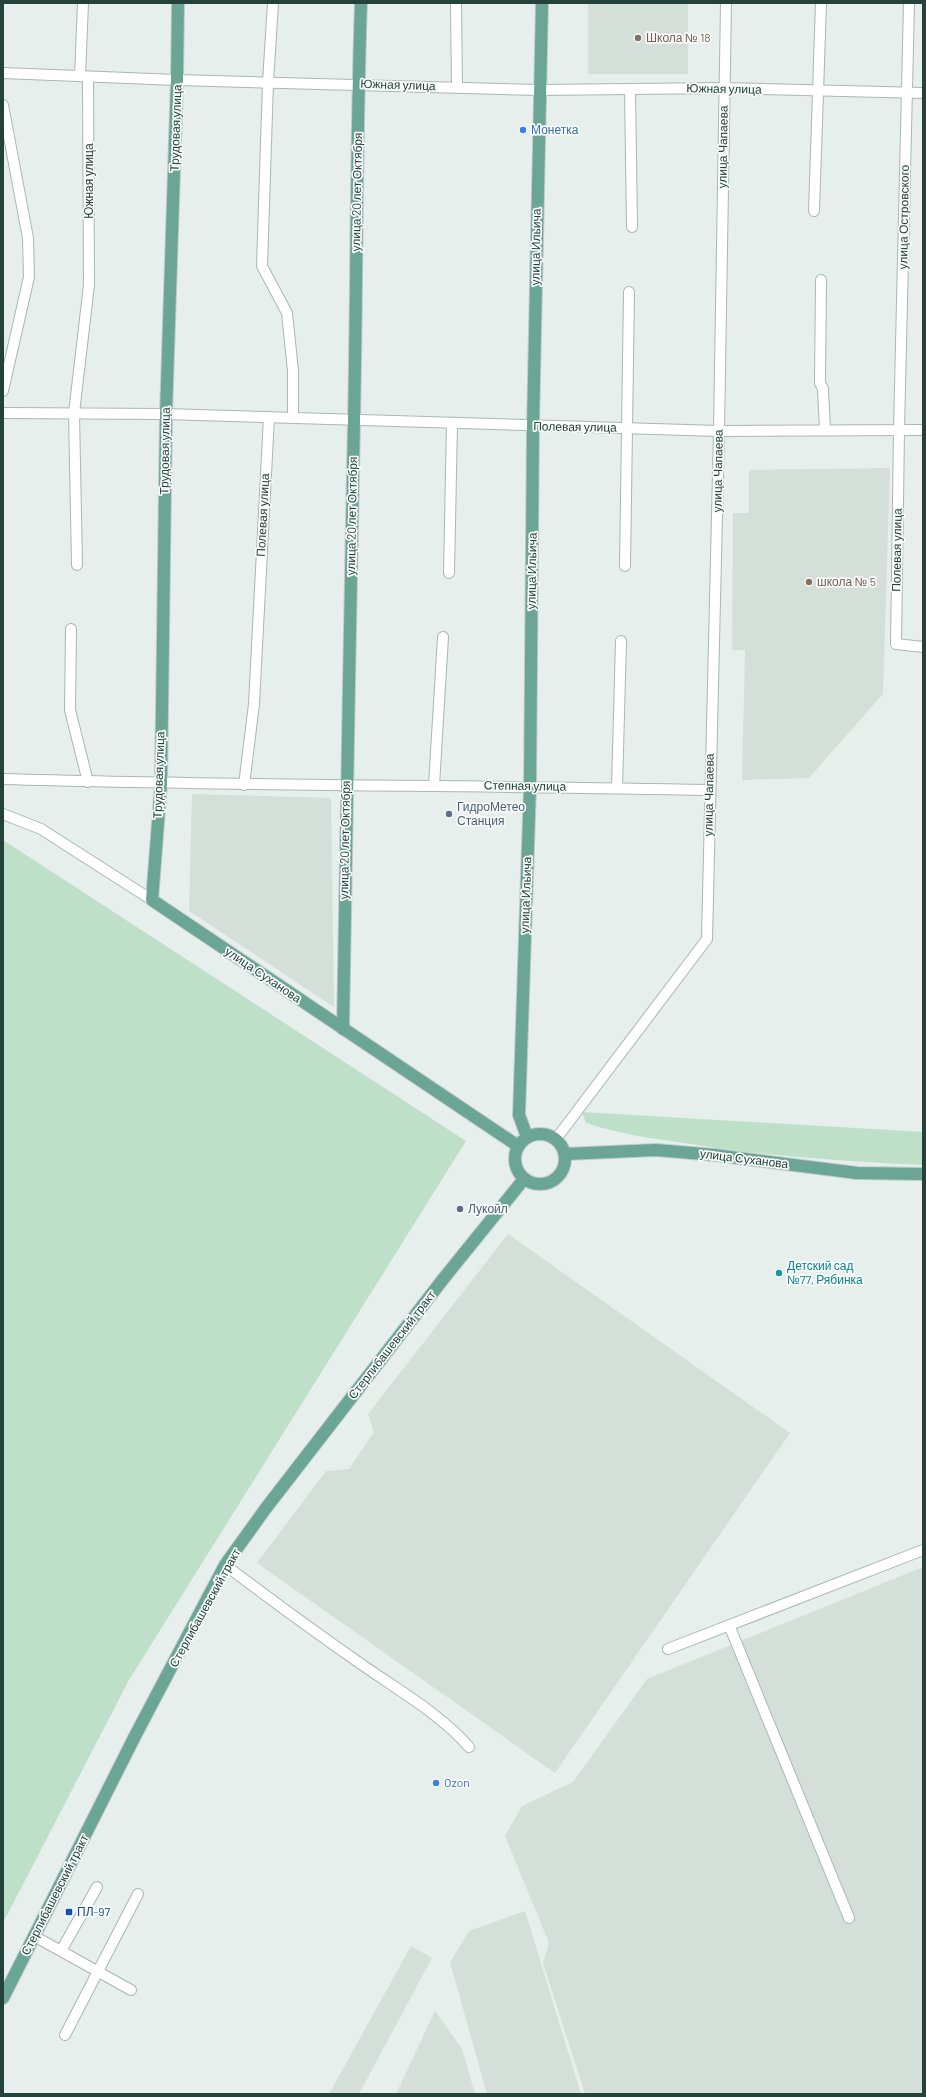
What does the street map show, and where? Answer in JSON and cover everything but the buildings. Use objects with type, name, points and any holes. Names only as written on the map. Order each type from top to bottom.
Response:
[{"type":"main road","name":"Трудовая улица","points":[[152,900],[160,784],[166,414],[177,80],[178,3]]},
{"type":"main road","name":"улица 20 лет Октября","points":[[343,1029],[346,785],[354,421],[358,84],[361,3]]},
{"type":"main road","name":"улица Ильича","points":[[527,1137],[519,1115],[530,786],[533,426],[542,3]]},
{"type":"main road","name":"улица Суханова","points":[[152,900],[518,1146]]},
{"type":"main road","points":[[541,1133],[556,1139],[565,1154],[563,1170],[558,1177],[551,1182],[534,1184],[524,1179],[516,1168],[514,1160],[518,1146],[527,1137],[541,1133]]},
{"type":"main road","name":"улица Суханова","points":[[565,1154],[656,1150],[715,1155],[857,1173],[923,1174]]},
{"type":"main road","name":"Стерлибашевский тракт","points":[[3,1998],[138,1729],[225,1565],[266,1508],[453,1266],[524,1179]]},
{"type":"street","name":"Южная улица","points":[[74,413],[89,284],[83,3]]},
{"type":"street","points":[[273,3],[268,82],[262,266],[287,313],[293,371],[293,418]]},
{"type":"street","points":[[456,3],[457,87]]},
{"type":"street","name":"улица Чапаева","points":[[556,1139],[707,940],[709,790],[719,430],[723,88],[726,3]]},
{"type":"street","points":[[814,211],[821,3]]},
{"type":"street","name":"улица Островского","points":[[899,430],[909,3]]},
{"type":"street","name":"Южная улица","points":[[3,73],[177,80],[539,90],[723,88],[923,93]]},
{"type":"street","points":[[630,89],[632,227]]},
{"type":"street","points":[[3,105],[28,238],[29,277],[3,391]]},
{"type":"street","points":[[821,280],[820,383],[823,389],[825,430]]},
{"type":"street","name":"Полевая улица","points":[[625,566],[629,292]]},
{"type":"street","name":"Полевая улица","points":[[3,413],[166,414],[452,424],[719,430],[923,430]]},
{"type":"street","points":[[74,413],[77,565]]},
{"type":"street","name":"Полевая улица","points":[[244,784],[254,704],[269,418]]},
{"type":"street","points":[[449,573],[452,424]]},
{"type":"street","name":"Полевая улица","points":[[899,430],[896,644],[923,647]]},
{"type":"street","points":[[71,629],[70,710],[88,782]]},
{"type":"street","points":[[434,785],[443,637]]},
{"type":"street","points":[[617,788],[621,641]]},
{"type":"street","name":"Степная улица","points":[[3,780],[160,784],[530,786],[709,790]]},
{"type":"street","name":"улица Суханова","points":[[3,814],[41,829],[152,900]]},
{"type":"street","points":[[668,1649],[923,1550]]},
{"type":"street","points":[[225,1565],[316,1632],[409,1697],[458,1735],[469,1747]]},
{"type":"street","points":[[729,1625],[849,1918]]},
{"type":"street","points":[[61,1951],[97,1887]]},
{"type":"street","points":[[64,2035],[138,1894]]},
{"type":"street","points":[[34,1936],[131,1990]]},
{"type":"shaded area","name":"Школа № 18","points":[[588,3],[688,3],[688,74],[588,74]]},
{"type":"shaded area","name":"школа № 5","points":[[890,468],[883,694],[809,778],[742,780],[745,650],[732,650],[733,513],[749,513],[749,470]]},
{"type":"shaded area","points":[[192,794],[331,798],[334,1007],[189,911]]},
{"type":"shaded area","points":[[508,1234],[790,1433],[555,1773],[257,1563],[326,1471],[349,1469],[374,1432],[368,1414]]},
{"type":"shaded area","points":[[923,1567],[923,2094],[585,2094],[543,1963],[549,1943],[505,1836],[522,1806],[573,1782],[647,1679]]},
{"type":"shaded area","points":[[525,1911],[581,2094],[487,2094],[450,1962],[469,1931]]},
{"type":"shaded area","points":[[411,1946],[432,1958],[359,2094],[329,2094]]},
{"type":"shaded area","points":[[435,2011],[462,2049],[475,2094],[396,2094]]},
{"type":"green space","points":[[3,840],[466,1141],[129,1680],[3,1923]]},
{"type":"green space","points":[[582,1112],[923,1132],[923,1165],[833,1160],[714,1148],[622,1133],[598,1127],[586,1123]]},
{"type":"place","name":"Школа № 18","points":[[638,38]]},
{"type":"place","name":"Монетка","points":[[523,130]]},
{"type":"place","name":"школа № 5","points":[[809,582]]},
{"type":"place","name":"ГидроМетео Станция","points":[[449,814]]},
{"type":"place","name":"Лукойл","points":[[460,1209]]},
{"type":"place","name":"Детский сад №77, Рябинка","points":[[779,1273]]},
{"type":"place","name":"Ozon","points":[[436,1783]]},
{"type":"place","name":"ПЛ-97","points":[[69,1912]]}]
